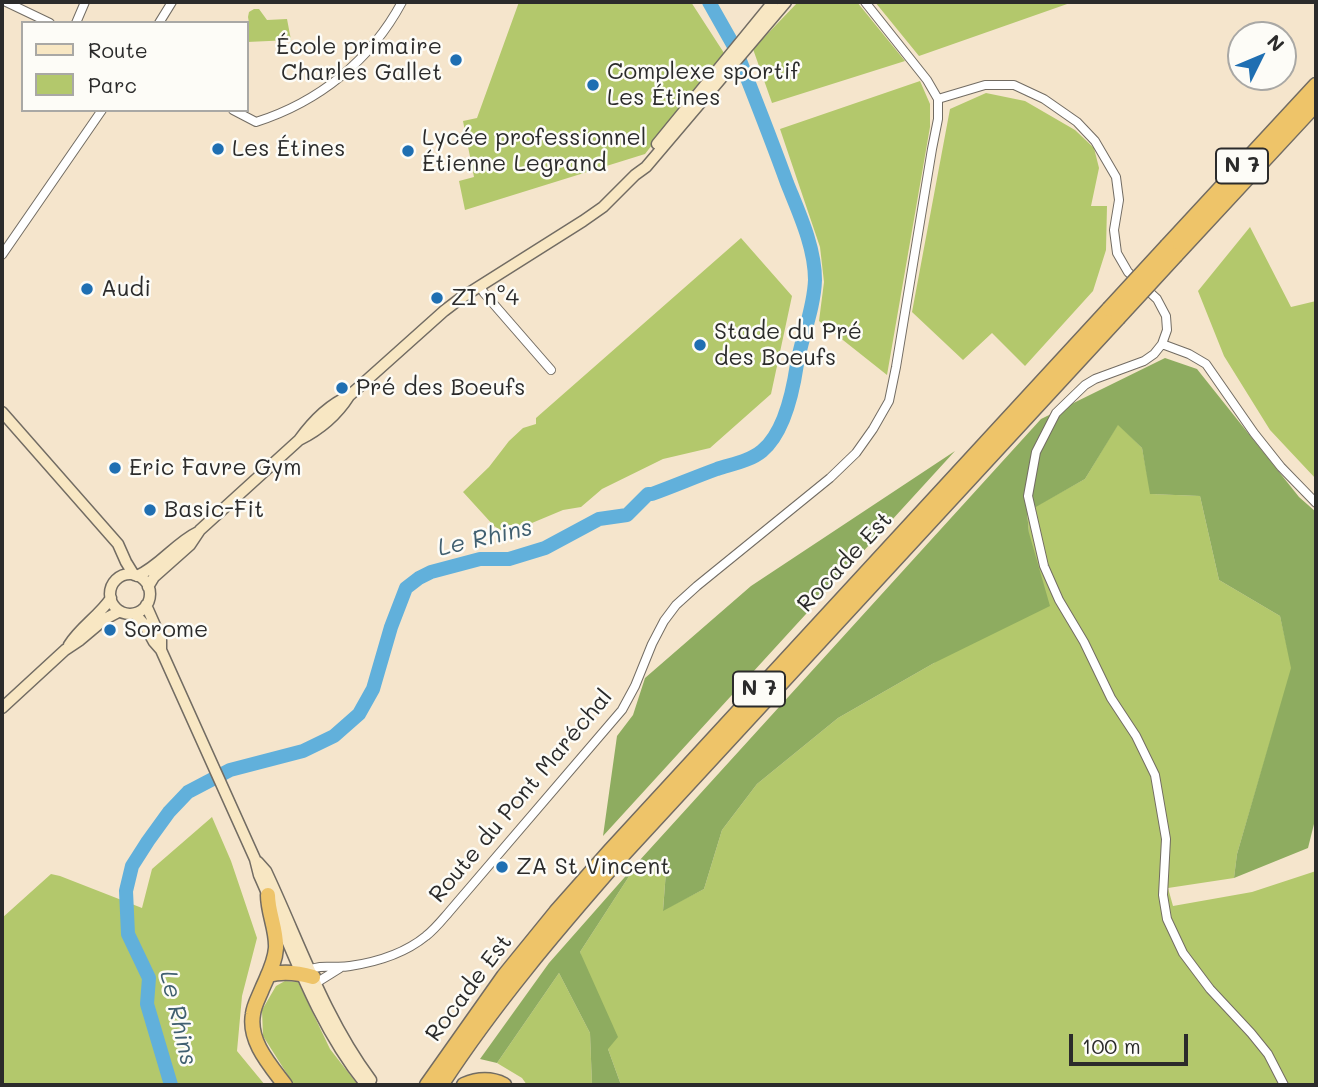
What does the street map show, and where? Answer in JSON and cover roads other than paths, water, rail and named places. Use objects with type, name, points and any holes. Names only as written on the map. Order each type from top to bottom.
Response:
[{"type":"highway","name":"Rocade Est","points":[[441,1085],[513,984],[618,860],[1172,251],[1316,85]]},
{"type":"highway","name":"Rocade Est","points":[[1172,251],[1316,104]]},
{"type":"highway","name":"Rocade Est","points":[[427,1085],[504,976],[601,861],[1114,314]]},
{"type":"highway","points":[[268,895],[268,909],[276,935],[276,946],[273,964],[253,1012],[252,1026],[261,1051],[285,1085]]},
{"type":"highway","points":[[268,975],[277,973],[309,977]]},
{"type":"highway","points":[[464,1085],[479,1080],[504,1085]]},
{"type":"street","points":[[6,2],[46,21]]},
{"type":"street","points":[[77,21],[85,2]]},
{"type":"street","points":[[160,21],[172,2]]},
{"type":"street","points":[[237,112],[256,122],[276,116],[312,98],[356,64],[394,17],[402,2]]},
{"type":"street","points":[[148,587],[154,577],[190,545],[200,530],[299,440],[313,433],[342,408],[349,396],[444,311],[593,214],[652,161],[754,32],[773,2]]},
{"type":"street","points":[[754,32],[786,2]]},
{"type":"street","points":[[865,2],[927,80],[938,99],[985,85],[1014,85],[1044,99],[1076,122],[1096,141],[1116,177],[1119,200],[1114,230],[1117,253],[1128,272],[1157,299],[1166,316],[1167,330],[1162,344],[1154,354],[1144,361],[1085,385],[1056,413],[1036,452],[1028,496],[1044,566],[1059,600],[1155,775],[1166,839],[1163,895],[1167,919],[1183,953],[1210,989],[1268,1054],[1284,1085]]},
{"type":"street","name":"Route du Pont Maréchal","points":[[309,977],[385,959],[427,936],[622,710],[652,644],[676,605],[830,478],[856,453],[889,401],[938,120],[938,99]]},
{"type":"street","points":[[2,255],[101,112]]},
{"type":"street","points":[[480,286],[551,370]]},
{"type":"street","points":[[1162,344],[1189,354],[1206,365],[1280,467],[1316,503]]},
{"type":"street","points":[[2,412],[118,544],[125,562],[135,575],[148,587],[150,594],[143,609],[135,614],[120,611],[111,598],[112,587],[118,579],[125,575],[135,575],[151,569],[185,538],[200,530]]},
{"type":"street","points":[[106,531],[118,562],[118,579]]},
{"type":"street","points":[[65,650],[75,635],[111,598]]},
{"type":"street","points":[[146,606],[161,639],[161,650]]},
{"type":"street","points":[[2,708],[65,650],[105,619],[120,611]]},
{"type":"street","points":[[135,614],[161,650],[255,859],[268,895],[309,977],[351,1051],[374,1085]]},
{"type":"street","points":[[255,859],[266,871],[309,977],[319,1012],[334,1042],[366,1085]]},
{"type":"street","name":"Route du Pont Maréchal","points":[[309,977],[321,966],[340,968]]},
{"type":"waterway","name":"Le Rhins","points":[[171,1085],[147,1004],[149,978],[128,934],[126,891],[132,866],[169,812],[188,792],[230,770],[303,751],[334,736],[359,714],[373,689],[391,627],[406,588],[419,578],[431,572],[480,559],[509,559],[545,548],[599,519],[627,515],[648,494],[757,454],[770,443],[782,423],[812,301],[815,280],[812,255],[801,218],[735,48],[709,2]]},
{"type":"place","name":"École primaire Charles Gallet","points":[[456,60]]},
{"type":"place","name":"Complexe sportif Les Étines","points":[[593,85]]},
{"type":"place","name":"Les Étines","points":[[218,149]]},
{"type":"place","name":"Lycée professionnel Étienne Legrand","points":[[408,151]]},
{"type":"place","name":"Audi","points":[[87,289]]},
{"type":"place","name":"ZI n°4","points":[[437,298]]},
{"type":"place","name":"Stade du Pré des Boeufs","points":[[700,345]]},
{"type":"place","name":"Pré des Boeufs","points":[[342,388]]},
{"type":"place","name":"Eric Favre Gym","points":[[115,468]]},
{"type":"place","name":"Basic-Fit","points":[[150,510]]},
{"type":"place","name":"Sorome","points":[[110,630]]},
{"type":"place","name":"ZA St Vincent","points":[[502,867]]}]
